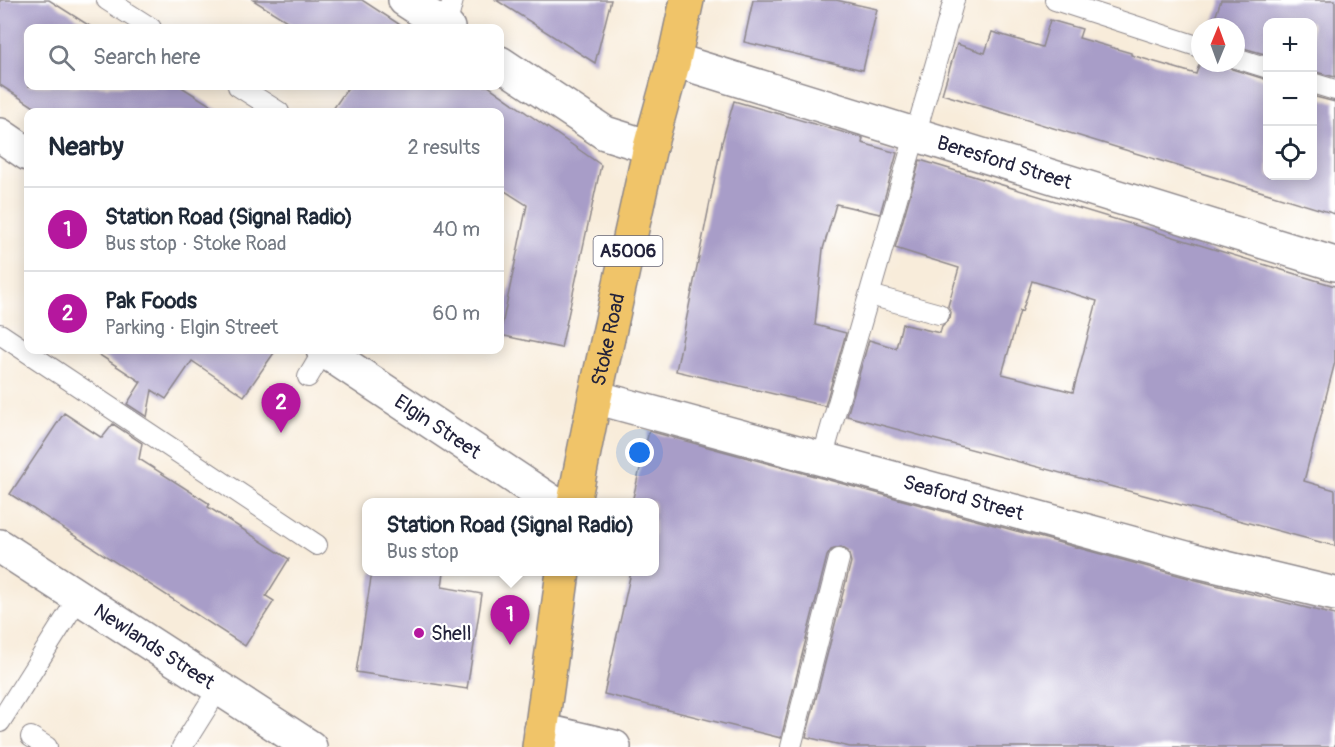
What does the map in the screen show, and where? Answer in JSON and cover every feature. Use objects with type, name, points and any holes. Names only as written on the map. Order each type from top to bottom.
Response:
[{"type":"main road","name":"Stoke Road","points":[[575,498],[650,147],[674,60],[687,0]]},
{"type":"main road","points":[[540,739],[562,576]]},
{"type":"street","points":[[405,0],[449,19]]},
{"type":"street","name":"Beresford Street","points":[[674,60],[1335,264]]},
{"type":"street","points":[[504,66],[605,133],[650,147]]},
{"type":"street","points":[[0,135],[24,151]]},
{"type":"street","name":"Elgin Street","points":[[318,359],[545,498]]},
{"type":"street","name":"Seaford Street","points":[[595,397],[1201,562],[1335,594]]},
{"type":"street","name":"Newlands Street","points":[[0,546],[309,747]]},
{"type":"street","points":[[540,739],[614,747]]},
{"type":"lane","points":[[107,0],[145,24]]},
{"type":"lane","points":[[822,459],[954,0]]},
{"type":"lane","points":[[1055,0],[1191,44]]},
{"type":"lane","points":[[1245,61],[1263,66]]},
{"type":"lane","points":[[1317,85],[1335,90]]},
{"type":"lane","points":[[244,90],[273,108]]},
{"type":"lane","points":[[870,294],[939,314]]},
{"type":"lane","points":[[0,334],[24,350]]},
{"type":"lane","points":[[30,354],[317,544]]},
{"type":"lane","points":[[791,747],[839,559]]},
{"type":"lane","points":[[0,722],[79,597]]},
{"type":"lane","points":[[182,747],[219,688]]},
{"type":"building","points":[[0,0],[49,0],[87,24],[24,24],[24,90],[186,90],[215,108],[36,108],[0,85]]},
{"type":"building","points":[[253,0],[362,0],[399,24],[292,24]]},
{"type":"building","points":[[496,0],[611,0],[595,63]]},
{"type":"building","points":[[753,0],[836,0],[877,9],[863,70],[744,42]]},
{"type":"building","points":[[1221,0],[1335,0],[1335,77],[1317,72],[1317,18],[1263,18],[1263,54],[1245,49],[1245,18],[1215,18]]},
{"type":"building","points":[[1050,20],[1082,29],[1079,38],[1196,74],[1197,72],[1242,72],[1263,78],[1263,180],[1317,180],[1317,97],[1335,102],[1335,214],[942,94],[957,44],[985,53],[992,32],[1042,47]]},
{"type":"building","points":[[346,90],[494,90],[601,165],[561,348],[504,336],[504,316],[527,205],[504,191],[504,108],[334,108]]},
{"type":"building","points":[[734,101],[863,138],[862,143],[897,153],[880,214],[836,204],[823,249],[815,325],[846,333],[825,406],[676,371],[722,142]]},
{"type":"building","points":[[920,160],[1335,286],[1335,362],[1304,481],[1335,490],[1335,546],[847,416],[869,340],[896,348],[902,324],[940,333],[942,326],[950,318],[951,312],[948,306],[959,268],[895,248]],"holes":[[[1032,281],[1097,301],[1073,392],[1002,374],[1020,311],[1022,312]]]},
{"type":"building","points":[[98,354],[273,354],[244,396],[192,361],[166,399],[152,390],[147,417],[127,404],[141,382]]},
{"type":"building","points":[[64,413],[102,438],[113,424],[142,443],[139,459],[210,504],[208,507],[289,559],[266,596],[274,601],[245,646],[10,494]]},
{"type":"building","points":[[649,431],[1196,580],[1335,615],[1335,747],[850,747],[806,737],[851,562],[848,551],[841,547],[831,550],[827,556],[781,738],[604,694],[630,576],[659,576],[659,498],[633,498]]},
{"type":"building","name":"Shell","points":[[371,576],[443,576],[442,587],[482,594],[467,689],[356,672]]},
{"type":"place","name":"Pak Foods","points":[[281,433]]},
{"type":"place","name":"Shell","points":[[419,633]]},
{"type":"place","name":"Station Road (Signal Radio)","points":[[510,645]]}]
